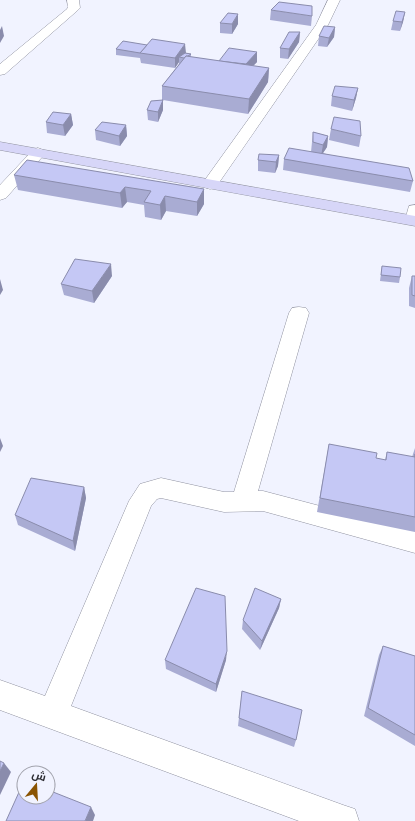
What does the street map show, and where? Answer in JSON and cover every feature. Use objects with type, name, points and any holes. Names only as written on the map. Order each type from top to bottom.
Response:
[{"type":"main road","points":[[0,146],[210,184],[414,217]]},
{"type":"street","points":[[0,71],[71,11],[74,8],[73,0]]},
{"type":"street","points":[[210,184],[322,25],[334,0]]},
{"type":"street","points":[[0,195],[38,152]]},
{"type":"street","points":[[242,502],[299,313]]},
{"type":"street","points":[[52,715],[144,495],[149,491],[161,488],[215,501],[263,501],[274,503],[415,542]]},
{"type":"street","points":[[0,695],[343,821]]},
{"type":"building","points":[[279,2],[312,6],[312,16],[271,10]]},
{"type":"building","points":[[396,11],[405,12],[402,22],[393,21]]},
{"type":"building","points":[[228,13],[238,14],[232,24],[220,23]]},
{"type":"building","points":[[324,26],[335,27],[329,38],[319,36]]},
{"type":"building","points":[[289,32],[300,32],[289,49],[280,48]]},
{"type":"building","points":[[152,39],[185,44],[175,58],[140,53]]},
{"type":"building","points":[[123,41],[147,45],[140,53],[116,49]]},
{"type":"building","points":[[229,48],[257,52],[246,64],[219,61]]},
{"type":"building","points":[[185,53],[191,54],[184,58],[179,57]]},
{"type":"building","points":[[186,56],[269,68],[249,99],[162,86]]},
{"type":"building","points":[[335,86],[358,88],[354,100],[332,96]]},
{"type":"building","points":[[163,100],[158,112],[147,110],[151,101]]},
{"type":"building","points":[[53,112],[71,114],[63,125],[46,122]]},
{"type":"building","points":[[334,117],[360,121],[361,136],[331,129]]},
{"type":"building","points":[[102,122],[126,125],[119,136],[95,130]]},
{"type":"building","points":[[313,132],[328,136],[323,145],[313,142]]},
{"type":"building","points":[[289,148],[409,168],[413,181],[284,159]]},
{"type":"building","points":[[259,154],[279,155],[276,162],[258,160]]},
{"type":"building","points":[[27,160],[204,189],[197,202],[165,196],[160,205],[144,202],[151,191],[125,187],[120,193],[14,175]]},
{"type":"building","points":[[75,259],[111,264],[92,291],[61,284]]},
{"type":"building","points":[[382,266],[401,268],[400,277],[381,275]]},
{"type":"building","points":[[412,276],[415,276],[415,296],[412,295]]},
{"type":"building","points":[[329,444],[377,453],[376,458],[386,460],[387,452],[415,457],[415,517],[320,498]]},
{"type":"building","points":[[31,478],[84,487],[73,541],[15,515]]},
{"type":"building","points":[[196,588],[225,596],[227,651],[216,684],[165,660]]},
{"type":"building","points":[[255,588],[281,599],[262,641],[243,620]]},
{"type":"building","points":[[383,646],[415,656],[415,735],[368,708]]},
{"type":"building","points":[[242,691],[302,710],[296,740],[239,718]]},
{"type":"building","points":[[0,761],[4,763],[0,771]]},
{"type":"building","points":[[56,793],[91,807],[85,821],[6,821],[16,799],[16,805],[56,805]]}]
